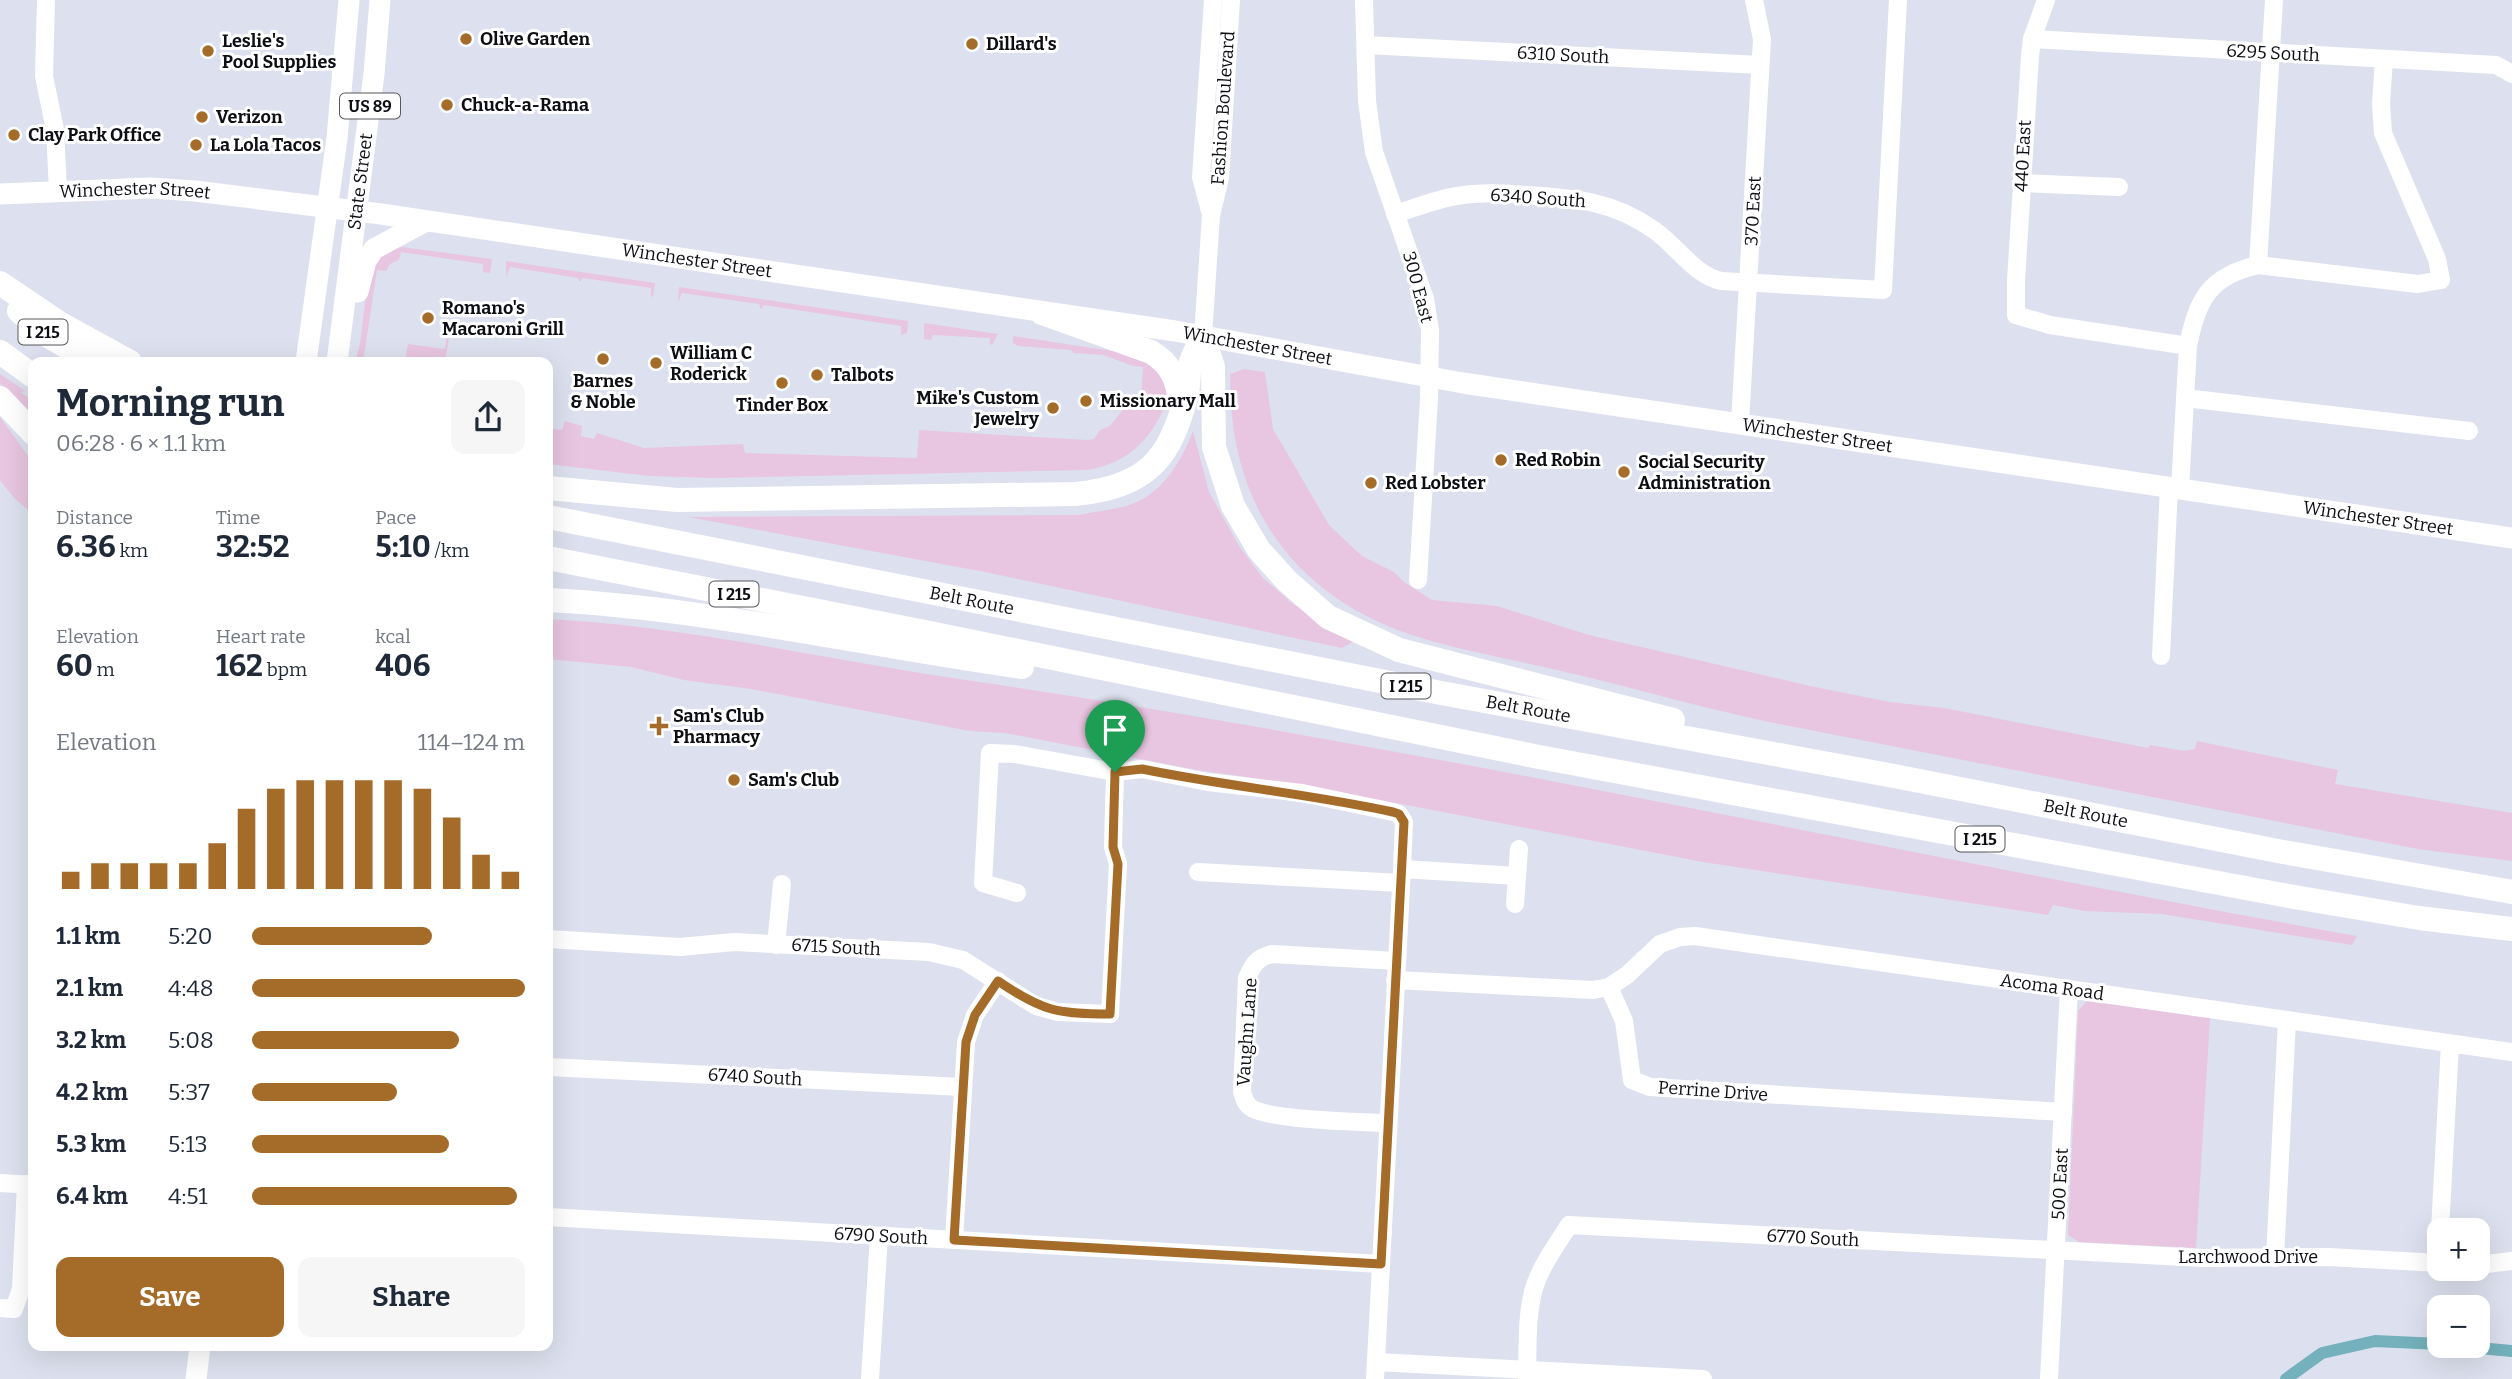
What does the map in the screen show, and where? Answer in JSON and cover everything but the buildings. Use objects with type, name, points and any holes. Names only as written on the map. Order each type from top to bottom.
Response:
[{"type":"highway","points":[[0,283],[59,323],[121,357]]},
{"type":"highway","name":"I 215","points":[[0,294],[45,334],[84,357]]},
{"type":"highway","points":[[1042,313],[1159,357],[1177,381],[1181,414]]},
{"type":"highway","points":[[553,488],[677,500],[1101,492],[1133,481],[1154,465],[1172,440],[1187,390],[1190,364],[1203,336]]},
{"type":"highway","points":[[1203,336],[1213,367],[1214,447],[1233,506],[1259,550],[1287,581],[1328,617],[1399,650],[1894,776]]},
{"type":"highway","name":"I 215","points":[[0,352],[28,372]]},
{"type":"highway","points":[[0,398],[28,428]]},
{"type":"highway","name":"Belt Route","points":[[553,518],[1427,690],[1894,776],[2296,855],[2512,892]]},
{"type":"highway","name":"I 215","points":[[553,559],[1553,760],[2281,894],[2419,918],[2512,929]]},
{"type":"highway","points":[[553,600],[588,602],[729,620],[919,653],[1233,696]]},
{"type":"main road","name":"State Street","points":[[307,357],[343,80],[349,0]]},
{"type":"main road","name":"State Street","points":[[338,357],[357,212],[380,0]]},
{"type":"main road","name":"Winchester Street","points":[[0,194],[151,188],[195,191],[426,221],[1203,336],[1429,378],[2512,538]]},
{"type":"main road","points":[[344,357],[351,342],[366,261],[377,247],[426,221]]},
{"type":"main road","points":[[196,1379],[199,1351]]},
{"type":"street","points":[[46,0],[44,76],[55,130],[58,191]]},
{"type":"street","name":"Fashion Boulevard","points":[[1211,215],[1202,177],[1213,0]]},
{"type":"street","name":"Fashion Boulevard","points":[[1203,336],[1211,215],[1220,178],[1231,0]]},
{"type":"street","name":"300 East","points":[[1364,0],[1367,101],[1372,139],[1378,167],[1425,299],[1430,330],[1418,580]]},
{"type":"street","name":"370 East","points":[[1740,423],[1762,38],[1754,0]]},
{"type":"street","name":"6340 South","points":[[1395,214],[1434,200],[1477,193],[1582,198],[1633,216],[1672,244],[1704,275],[1721,281],[1883,290],[1898,0]]},
{"type":"street","name":"440 East","points":[[2046,0],[2032,39],[2015,281],[2016,315],[2050,325],[2188,346]]},
{"type":"street","points":[[2258,265],[2274,0]]},
{"type":"street","name":"6295 South","points":[[2032,39],[2496,65],[2512,74]]},
{"type":"street","name":"6310 South","points":[[1366,46],[1760,65]]},
{"type":"street","points":[[2161,656],[2188,346],[2196,312],[2205,294],[2224,277],[2258,265],[2418,284],[2441,280],[2437,258],[2383,133],[2381,104],[2384,59]]},
{"type":"street","points":[[2021,183],[2119,187]]},
{"type":"street","points":[[2185,398],[2469,431]]},
{"type":"street","points":[[1017,893],[983,883],[990,753],[1015,754],[1115,772],[1142,769],[1208,782],[1291,792],[1393,812],[1401,817],[1404,822],[1375,1370],[1703,1379]]},
{"type":"street","name":"6715 South","points":[[553,939],[680,947],[734,942],[929,952],[963,960],[1036,1006],[1081,1014],[1110,1014],[1118,864],[1113,847],[1115,772]]},
{"type":"street","points":[[1515,905],[1519,849]]},
{"type":"street","points":[[1198,872],[1517,876]]},
{"type":"street","points":[[776,944],[782,884]]},
{"type":"street","name":"Acoma Road","points":[[1609,987],[1627,975],[1660,944],[1680,937],[1695,936],[2512,1052]]},
{"type":"street","name":"Vaughn Lane","points":[[1387,1123],[1297,1118],[1256,1111],[1247,1103],[1242,1092],[1247,978],[1259,957],[1272,954],[1396,961]]},
{"type":"street","points":[[1395,980],[1575,991],[1609,987]]},
{"type":"street","points":[[954,1240],[966,1042],[970,1027],[998,981]]},
{"type":"street","name":"Perrine Drive","points":[[1609,987],[1624,1021],[1632,1080],[1650,1087],[2063,1112]]},
{"type":"street","name":"500 East","points":[[2049,1379],[2069,989]]},
{"type":"street","points":[[2275,1258],[2287,1020]]},
{"type":"street","points":[[2441,1218],[2450,1044]]},
{"type":"street","name":"6740 South","points":[[553,1067],[962,1087]]},
{"type":"street","points":[[0,1183],[28,1185]]},
{"type":"street","points":[[7,1308],[21,1289],[28,1208]]},
{"type":"street","name":"6790 South","points":[[553,1217],[1381,1264]]},
{"type":"street","name":"6770 South","points":[[1527,1374],[1533,1291],[1569,1225],[2056,1250]]},
{"type":"street","points":[[870,1379],[879,1236]]},
{"type":"street","name":"Larchwood Drive","points":[[2056,1250],[2203,1258],[2328,1257],[2427,1262]]},
{"type":"street","points":[[2490,1264],[2512,1261]]},
{"type":"shaded area","points":[[394,246],[492,259],[490,273],[483,272],[483,264],[401,252],[399,260],[390,264],[386,271],[377,270],[364,357],[356,357],[371,263]]},
{"type":"shaded area","points":[[506,261],[655,283],[653,297],[651,288],[583,278],[580,282],[578,278],[510,267],[506,277]]},
{"type":"shaded area","points":[[679,287],[908,321],[907,333],[901,335],[901,326],[764,305],[761,309],[759,304],[682,293],[678,302]]},
{"type":"shaded area","points":[[924,323],[998,334],[992,345],[990,338],[933,335],[931,340],[924,339]]},
{"type":"shaded area","points":[[447,336],[446,357],[406,357],[408,344],[445,349]]},
{"type":"shaded area","points":[[1013,336],[1126,353],[1151,360],[1174,398],[1149,434],[1134,449],[1108,465],[1087,470],[715,478],[649,476],[553,465],[553,429],[562,430],[565,421],[582,426],[581,436],[594,439],[597,433],[644,448],[743,444],[745,453],[917,458],[919,430],[1094,439],[1100,430],[1110,426],[1122,411],[1123,404],[1124,408],[1133,408],[1134,399],[1141,399],[1143,367],[1103,355],[1018,346],[1013,343]]},
{"type":"shaded area","points":[[1244,369],[1265,372],[1273,429],[1329,525],[1362,556],[1394,572],[1404,582],[1432,600],[1497,606],[1589,635],[1890,702],[1944,708],[2148,748],[2150,745],[2184,751],[2195,749],[2197,741],[2338,770],[2335,784],[2512,813],[2512,861],[2418,849],[1769,722],[1460,648],[1392,628],[1329,593],[1302,570],[1279,543],[1260,513],[1246,480],[1233,426],[1230,374]]},
{"type":"shaded area","points":[[0,374],[24,390],[22,393],[28,397],[28,411],[0,383]]},
{"type":"shaded area","points":[[0,417],[28,456],[28,510],[14,498],[0,480]]},
{"type":"shaded area","points":[[1193,431],[1209,492],[1239,546],[1263,578],[1293,604],[1356,640],[1342,648],[985,572],[688,517],[1079,515],[1126,506],[1153,492],[1177,464]]},
{"type":"shaded area","points":[[553,619],[703,636],[1310,736],[2357,936],[2352,945],[2162,914],[2085,911],[2053,905],[2048,915],[1703,862],[1297,784],[1197,770],[1005,733],[970,731],[751,689],[684,680],[631,667],[553,659]]},
{"type":"shaded area","points":[[2090,1001],[2210,1018],[2196,1248],[2079,1242],[2068,1235],[2078,1011]]},
{"type":"waterway","points":[[2286,1379],[2322,1353],[2375,1341],[2427,1343]]},
{"type":"waterway","points":[[2490,1349],[2512,1351]]},
{"type":"place","name":"Olive Garden","points":[[466,39]]},
{"type":"place","name":"Dillard's","points":[[972,44]]},
{"type":"place","name":"Leslie's Pool Supplies","points":[[208,51]]},
{"type":"place","name":"Chuck-a-Rama","points":[[447,105]]},
{"type":"place","name":"Verizon","points":[[202,117]]},
{"type":"place","name":"Clay Park Office","points":[[14,135]]},
{"type":"place","name":"La Lola Tacos","points":[[196,145]]},
{"type":"place","name":"Romano's Macaroni Grill","points":[[428,318]]},
{"type":"place","name":"Barnes & Noble","points":[[603,359]]},
{"type":"place","name":"William C Roderick","points":[[656,363]]},
{"type":"place","name":"Talbots","points":[[817,375]]},
{"type":"place","name":"Tinder Box","points":[[782,383]]},
{"type":"place","name":"Missionary Mall","points":[[1086,401]]},
{"type":"place","name":"Mike's Custom Jewelry","points":[[1053,408]]},
{"type":"place","name":"Red Robin","points":[[1501,460]]},
{"type":"place","name":"Social Security Administration","points":[[1624,472]]},
{"type":"place","name":"Red Lobster","points":[[1371,483]]},
{"type":"place","name":"Sam's Club Pharmacy","points":[[659,726]]},
{"type":"place","name":"Sam's Club","points":[[734,780]]},
{"type":"route","points":[[1142,769],[1208,782],[1302,793],[1393,812],[1399,814],[1404,822],[1381,1264],[954,1240],[966,1042],[975,1015],[986,998],[998,981],[1036,1006],[1058,1012],[1110,1014],[1118,864],[1113,847],[1115,772],[1142,769]]}]
